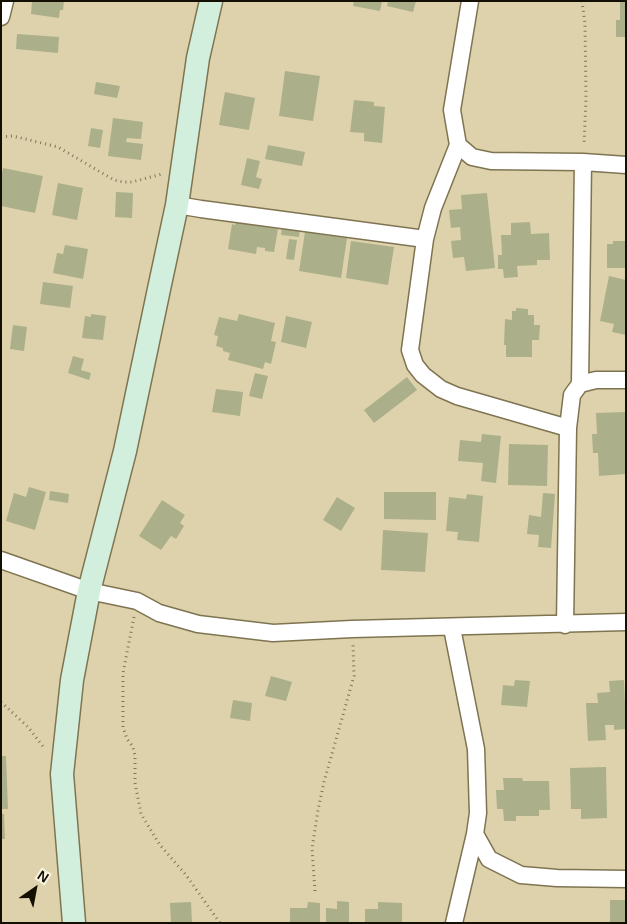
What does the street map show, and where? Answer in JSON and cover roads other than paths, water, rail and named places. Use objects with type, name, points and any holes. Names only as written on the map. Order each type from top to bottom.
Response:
[{"type":"street","points":[[1,17],[5,1]]},
{"type":"street","points":[[74,923],[62,774],[72,680],[89,591],[126,451],[176,205],[198,58],[211,1]]},
{"type":"street","points":[[470,1],[452,110],[458,145],[433,208],[425,239],[410,350],[415,365],[423,375],[441,389],[458,396],[568,428]]},
{"type":"street","points":[[458,145],[472,156],[490,161],[583,162],[626,165]]},
{"type":"street","points":[[565,625],[568,428],[572,395],[580,384],[583,162]]},
{"type":"street","points":[[176,205],[425,239]]},
{"type":"street","points":[[580,384],[596,380],[626,380]]},
{"type":"street","points":[[1,560],[89,591],[136,601],[158,613],[198,624],[273,633],[352,629],[452,628],[626,622]]},
{"type":"street","points":[[452,628],[476,749],[478,813],[475,834],[454,923]]},
{"type":"street","points":[[475,834],[488,858],[521,875],[557,878],[626,879]]}]
